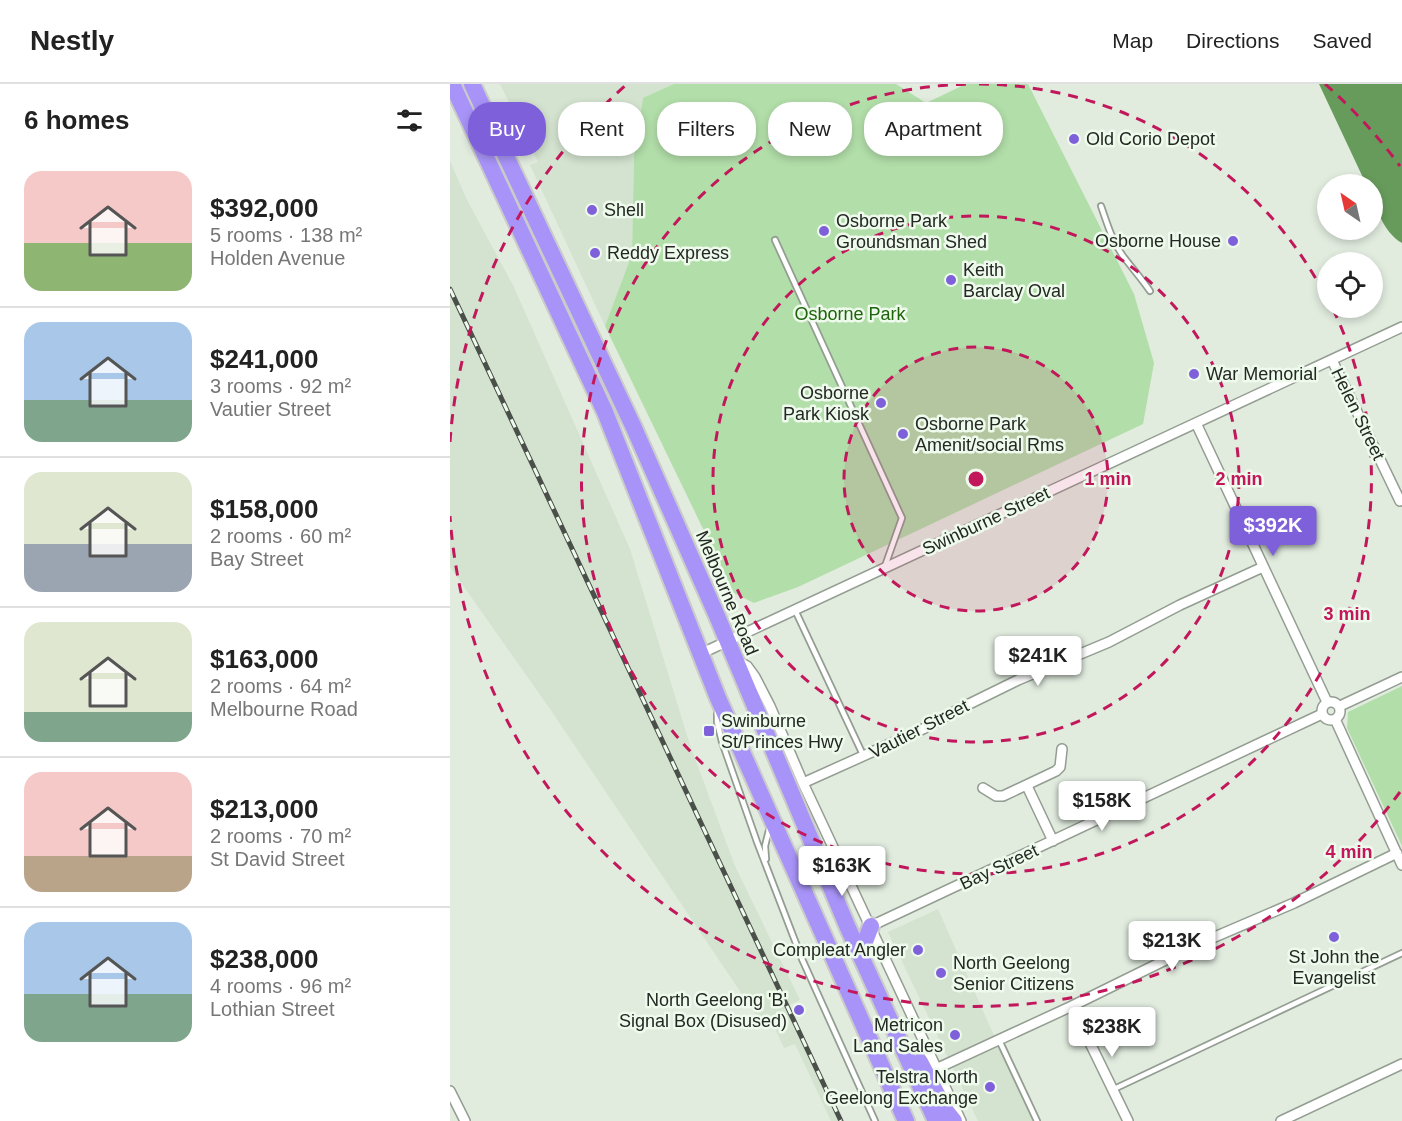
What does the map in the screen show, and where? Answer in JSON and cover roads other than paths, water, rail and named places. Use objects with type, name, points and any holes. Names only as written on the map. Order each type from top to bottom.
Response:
[{"type":"highway","points":[[452,84],[605,412],[718,698],[906,1121]]},
{"type":"highway","name":"Melbourne Road","points":[[472,84],[634,428],[848,928],[936,1121]]},
{"type":"highway","points":[[860,955],[871,927]]},
{"type":"highway","points":[[848,928],[839,933],[838,940],[865,1006],[870,1041]]},
{"type":"highway","points":[[870,976],[946,1111],[954,1121]]},
{"type":"street","name":"Swinburne Street","points":[[700,654],[1402,327]]},
{"type":"street","name":"Helen Street","points":[[1332,360],[1400,501]]},
{"type":"street","points":[[1196,423],[1327,702]]},
{"type":"street","name":"Vautier Street","points":[[803,783],[864,757],[1018,680],[1090,651],[1180,605],[1263,567]]},
{"type":"street","points":[[735,660],[747,666],[755,676],[962,1121]]},
{"type":"street","points":[[1340,706],[1402,677]]},
{"type":"street","points":[[1332,701],[1340,706],[1340,715],[1335,719],[1327,719],[1322,714],[1322,707],[1327,702],[1332,701]]},
{"type":"street","name":"Bay Street","points":[[871,927],[1322,714]]},
{"type":"street","points":[[1335,719],[1402,865]]},
{"type":"street","points":[[983,788],[996,796],[1004,796],[1027,786],[1060,767],[1062,749]]},
{"type":"street","points":[[1027,786],[1053,841]]},
{"type":"street","points":[[938,1068],[1196,945],[1294,903],[1397,853]]},
{"type":"street","points":[[1072,1006],[1128,1121]]},
{"type":"street","points":[[1281,1121],[1402,1064]]},
{"type":"street","points":[[450,1090],[465,1121]]},
{"type":"lane","points":[[1101,206],[1113,238],[1150,291]]},
{"type":"lane","points":[[775,240],[902,518],[884,569]]},
{"type":"lane","points":[[795,610],[864,757]]},
{"type":"lane","points":[[718,698],[717,722],[741,801],[802,959],[874,1121]]},
{"type":"lane","points":[[768,870],[765,846],[772,820]]},
{"type":"lane","points":[[1112,1090],[1402,953]]},
{"type":"lane","points":[[999,1040],[1037,1121]]},
{"type":"railway","points":[[450,289],[841,1121]]},
{"type":"place","name":"Old Corio Depot","points":[[1074,139]]},
{"type":"place","name":"Shell","points":[[592,210]]},
{"type":"place","name":"Osborne Park Groundsman Shed","points":[[824,231]]},
{"type":"place","name":"Osborne House","points":[[1233,241]]},
{"type":"place","name":"Reddy Express","points":[[595,253]]},
{"type":"place","name":"Keith Barclay Oval","points":[[951,280]]},
{"type":"place","name":"War Memorial","points":[[1194,374]]},
{"type":"place","name":"Osborne Park Kiosk","points":[[881,403]]},
{"type":"place","name":"Osborne Park Amenit/social Rms","points":[[903,434]]},
{"type":"place","name":"Swinburne St/Princes Hwy","points":[[709,731]]},
{"type":"place","name":"St John the Evangelist","points":[[1334,937]]},
{"type":"place","name":"Compleat Angler","points":[[918,950]]},
{"type":"place","name":"North Geelong Senior Citizens","points":[[941,973]]},
{"type":"place","name":"North Geelong 'B' Signal Box (Disused)","points":[[799,1010]]},
{"type":"place","name":"Metricon Land Sales","points":[[955,1035]]},
{"type":"place","name":"Telstra North Geelong Exchange","points":[[990,1087]]},
{"type":"park label","name":"Osborne Park","points":[[850,314]]}]
